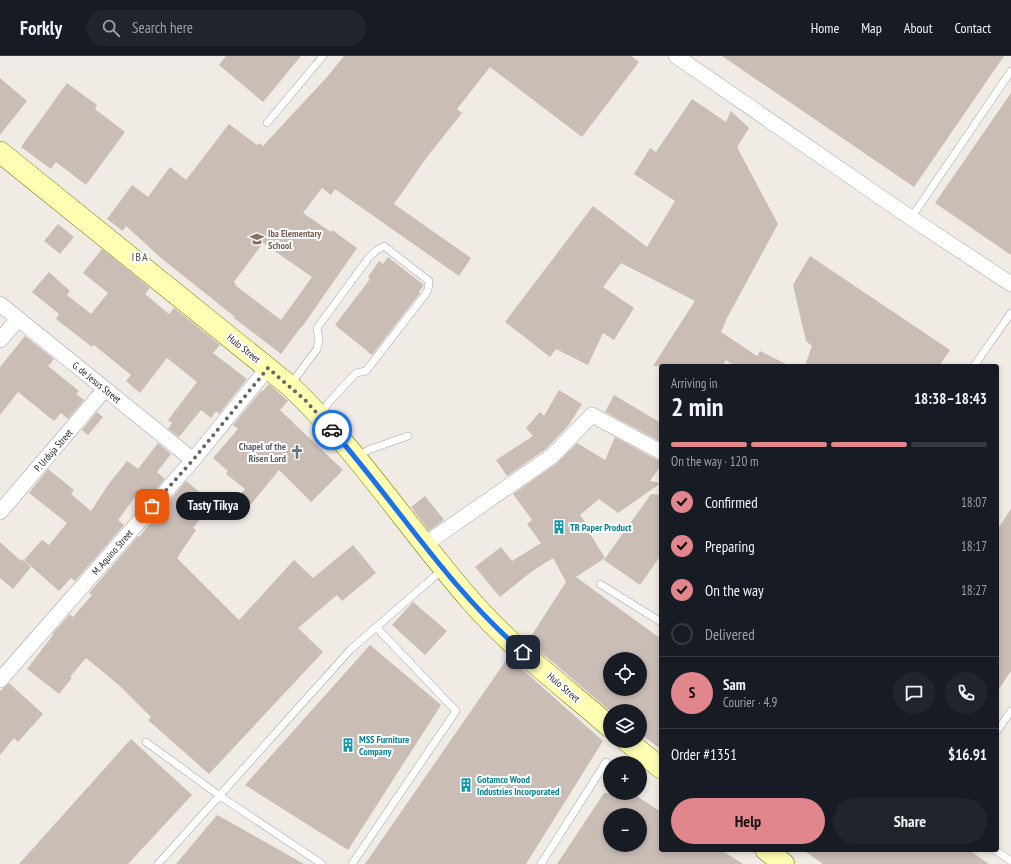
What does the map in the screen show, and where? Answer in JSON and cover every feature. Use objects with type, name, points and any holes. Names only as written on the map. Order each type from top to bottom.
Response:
[{"type":"street","points":[[676,56],[911,218],[1011,284]]},
{"type":"street","name":"Hulo Street","points":[[2,157],[290,386],[357,458],[424,544],[472,602],[512,643],[603,721]]},
{"type":"street","name":"G. de Jesus Street","points":[[0,304],[193,460]]},
{"type":"street","points":[[0,340],[18,319]]},
{"type":"street","name":"M. Aquino Street","points":[[0,680],[193,460],[268,368]]},
{"type":"street","name":"P. Urduja Street","points":[[0,512],[105,389]]},
{"type":"street","points":[[424,544],[552,456],[592,415],[659,451]]},
{"type":"street","points":[[636,748],[659,766]]},
{"type":"street","points":[[769,852],[784,864]]},
{"type":"lane","points":[[267,123],[323,56]]},
{"type":"lane","points":[[911,218],[1011,71]]},
{"type":"lane","points":[[290,386],[317,349],[319,339],[317,328],[370,256],[377,250],[384,246],[429,281],[428,290],[424,296],[366,371],[356,373],[319,416]]},
{"type":"lane","points":[[975,364],[1011,313]]},
{"type":"lane","points":[[357,458],[368,450],[408,436]]},
{"type":"lane","points":[[158,864],[351,649],[444,568]]},
{"type":"lane","points":[[600,584],[659,621]]},
{"type":"lane","points":[[352,864],[456,711],[376,627]]},
{"type":"lane","points":[[999,728],[1011,711]]},
{"type":"lane","points":[[146,742],[220,796],[322,864]]},
{"type":"lane","points":[[541,864],[603,767]]},
{"type":"lane","points":[[998,852],[1011,861]]},
{"type":"building","points":[[226,56],[301,56],[263,102],[219,65]]},
{"type":"building","points":[[344,56],[631,56],[639,62],[582,137],[490,67],[457,109],[462,113],[427,157],[394,204],[471,258],[459,276],[335,189],[331,195],[322,188],[303,213],[331,232],[332,230],[357,248],[302,327],[281,354],[234,318],[235,317],[161,258],[126,226],[123,231],[107,219],[132,185],[148,197],[170,167],[186,180],[229,124],[257,145],[259,143],[263,146],[327,77]],"holes":[[[263,243],[312,277],[281,320],[235,285],[236,284],[234,282]]]},
{"type":"building","points":[[722,56],[1004,56],[914,187]]},
{"type":"building","points":[[0,78],[27,101],[0,135]]},
{"type":"building","points":[[67,83],[97,105],[95,109],[125,132],[86,185],[56,162],[51,169],[21,147]]},
{"type":"building","points":[[1011,93],[1011,255],[935,203]]},
{"type":"building","points":[[692,99],[726,122],[731,111],[749,128],[737,147],[778,224],[727,318],[721,332],[757,356],[760,351],[786,364],[732,364],[726,360],[724,364],[659,364],[659,366],[653,366],[695,301],[621,263],[603,287],[634,308],[614,340],[603,333],[588,365],[556,349],[550,357],[505,322],[593,206],[647,247],[675,201],[634,174],[650,148],[656,152]]},
{"type":"building","points":[[58,224],[74,237],[60,254],[44,241]]},
{"type":"building","points":[[102,249],[150,288],[145,294],[169,314],[174,308],[220,345],[213,353],[247,379],[219,414],[216,411],[211,418],[201,410],[179,437],[168,429],[172,423],[168,420],[197,382],[167,358],[140,393],[126,381],[131,375],[94,345],[92,347],[56,319],[59,314],[32,292],[49,272],[70,291],[67,295],[91,314],[108,293],[83,273]]},
{"type":"building","points":[[810,256],[950,350],[940,364],[806,364],[812,346],[806,341],[793,285]]},
{"type":"building","points":[[388,257],[424,285],[419,292],[420,293],[372,355],[335,325],[370,279],[368,277],[379,261],[383,264]]},
{"type":"building","points":[[25,336],[54,359],[48,366],[79,391],[76,394],[84,400],[68,419],[61,413],[54,421],[18,392],[0,415],[0,367]]},
{"type":"building","points":[[269,384],[288,401],[280,410],[343,470],[311,502],[279,470],[247,509],[236,500],[245,489],[226,474],[228,471],[213,458],[238,429],[233,425],[262,390],[263,391]]},
{"type":"building","points":[[559,390],[582,404],[568,426],[546,449],[507,476],[496,460],[533,436],[526,428],[540,412],[544,416]]},
{"type":"building","points":[[614,395],[659,422],[659,441],[605,412]]},
{"type":"building","points":[[97,412],[103,417],[88,435],[82,430]]},
{"type":"building","points":[[615,437],[659,460],[659,468],[650,481],[659,483],[659,484],[618,513],[599,499],[580,515],[591,530],[589,532],[605,558],[576,577],[659,638],[659,748],[647,739],[647,704],[603,705],[528,641],[566,582],[553,558],[531,572],[500,597],[475,567],[501,547],[512,561],[541,543],[527,524],[532,520],[513,494],[557,463],[577,443],[605,460]]},
{"type":"building","points":[[158,443],[171,454],[157,472],[165,479],[150,496],[141,489],[118,520],[124,525],[75,581],[71,578],[59,591],[24,560],[42,540],[49,545],[67,523],[29,493],[48,469],[74,490],[71,494],[91,511],[108,485],[127,461],[138,469]]},
{"type":"building","points":[[186,481],[213,503],[193,528],[196,530],[177,558],[239,620],[294,560],[313,578],[353,545],[376,573],[342,601],[337,595],[298,628],[323,652],[209,774],[148,720],[151,717],[120,686],[86,658],[70,677],[72,678],[59,694],[27,669],[53,635],[52,634],[70,614],[73,617],[92,595],[89,593]]},
{"type":"building","points":[[651,494],[659,495],[659,558],[640,585],[604,560]]},
{"type":"building","points":[[425,496],[444,520],[429,531],[411,507]]},
{"type":"building","points":[[1011,509],[1011,671],[999,689],[999,527]]},
{"type":"building","points":[[0,542],[21,561],[22,559],[31,567],[13,589],[0,578]]},
{"type":"building","points":[[413,602],[447,631],[425,655],[392,625]]},
{"type":"building","name":"MSS Furniture Company","points":[[370,645],[441,705],[348,850],[245,785]]},
{"type":"building","name":"Gotamco Wood Industries Incorporated","points":[[509,656],[603,741],[526,864],[365,864]]},
{"type":"building","points":[[9,683],[43,714],[18,742],[14,738],[0,755],[0,691]]},
{"type":"building","points":[[131,739],[192,795],[128,864],[19,864]]},
{"type":"building","points":[[603,795],[603,800],[643,800],[659,811],[659,852],[724,852],[743,864],[557,864]]},
{"type":"building","points":[[217,815],[228,821],[304,864],[176,864]]},
{"type":"building","points":[[806,852],[972,852],[989,864],[823,864]]},
{"type":"way so far","points":[[152,506],[193,460],[268,368],[305,400],[332,430]]},
{"type":"place","name":"Iba Elementary School","points":[[257,239]]},
{"type":"place","name":"Chapel of the Risen Lord","points":[[297,452]]},
{"type":"place","name":"Tasty Tikya","points":[[152,506]]},
{"type":"place","name":"TR Paper Product","points":[[559,527]]},
{"type":"place","name":"MSS Furniture Company","points":[[348,745]]},
{"type":"place","name":"Gotamco Wood Industries Incorporated","points":[[466,785]]},
{"type":"district","name":"IBA","points":[[140,257]]},
{"type":"route","points":[[332,430],[357,458],[424,544],[472,602],[512,643],[523,652]]}]
